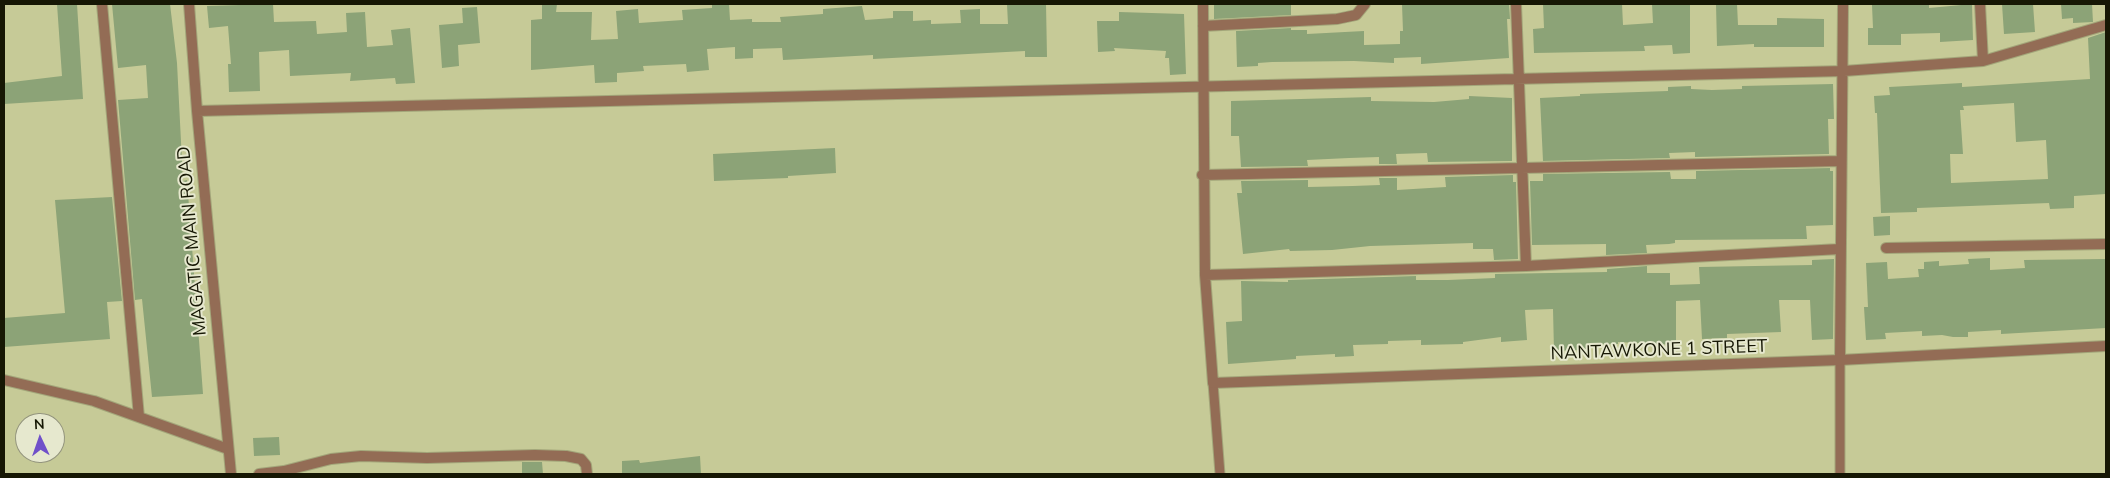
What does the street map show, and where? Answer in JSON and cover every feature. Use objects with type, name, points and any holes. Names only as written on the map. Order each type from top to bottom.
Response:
[{"type":"street","points":[[102,4],[139,417]]},
{"type":"street","name":"MAGATIC MAIN ROAD","points":[[189,4],[197,111],[231,474]]},
{"type":"street","points":[[1203,4],[1202,175],[1205,275],[1213,383]]},
{"type":"street","points":[[1202,26],[1337,19],[1356,15],[1365,4]]},
{"type":"street","points":[[1516,4],[1526,266]]},
{"type":"street","points":[[1840,360],[1844,4]]},
{"type":"street","points":[[1980,4],[1982,61]]},
{"type":"street","points":[[197,111],[1844,71],[1982,61],[2106,25]]},
{"type":"street","points":[[1202,175],[1841,161]]},
{"type":"street","points":[[1886,248],[2106,244]]},
{"type":"street","points":[[1205,275],[1526,266],[1840,249]]},
{"type":"street","name":"NANTAWKONE 1 STREET","points":[[1213,383],[1840,360],[2106,346]]},
{"type":"street","points":[[4,380],[94,401],[228,449]]},
{"type":"street","points":[[259,474],[284,471],[331,459],[361,456],[426,458],[535,455],[566,456],[581,459],[586,465],[587,474]]},
{"type":"lane","points":[[1840,360],[1840,474]]},
{"type":"lane","points":[[1213,383],[1220,474]]},
{"type":"building","points":[[57,4],[77,4],[83,99],[4,104],[4,83],[62,76]]},
{"type":"building","points":[[112,4],[170,4],[177,63],[183,181],[187,180],[203,394],[152,397],[142,299],[135,300],[118,100],[148,98],[146,65],[118,68]]},
{"type":"building","points":[[273,4],[274,22],[316,21],[317,34],[347,32],[346,13],[365,12],[367,47],[393,45],[391,30],[410,28],[415,83],[396,84],[395,78],[350,81],[351,73],[290,76],[289,50],[259,52],[260,91],[229,92],[228,64],[231,64],[228,26],[209,28],[207,6]]},
{"type":"building","points":[[542,4],[557,4],[556,12],[592,12],[591,40],[618,39],[616,11],[638,9],[639,23],[683,20],[682,10],[712,8],[712,4],[729,4],[730,20],[752,19],[752,22],[781,22],[780,17],[823,14],[823,9],[862,6],[865,20],[893,18],[893,11],[913,11],[913,21],[931,20],[931,24],[961,23],[960,10],[980,9],[980,24],[1008,24],[1007,4],[1046,4],[1047,57],[1025,57],[1025,51],[873,59],[873,55],[783,60],[782,48],[753,49],[753,58],[735,59],[735,47],[707,49],[709,70],[687,72],[686,64],[643,66],[644,71],[617,73],[617,82],[595,83],[594,65],[531,70],[531,20],[542,19]]},
{"type":"building","points":[[1214,4],[1291,4],[1291,15],[1214,19]]},
{"type":"building","points":[[1402,4],[1509,4],[1510,19],[1507,19],[1509,58],[1421,64],[1421,57],[1394,58],[1394,63],[1354,61],[1272,62],[1258,63],[1258,66],[1237,67],[1236,31],[1291,28],[1291,30],[1307,30],[1307,34],[1364,31],[1364,45],[1400,44],[1400,31],[1403,31]]},
{"type":"building","points":[[1543,4],[1622,4],[1623,25],[1653,23],[1652,4],[1690,4],[1690,53],[1673,54],[1672,45],[1644,46],[1645,51],[1534,53],[1533,29],[1544,28]]},
{"type":"building","points":[[1716,4],[1737,4],[1738,25],[1777,25],[1777,18],[1824,19],[1824,47],[1754,47],[1754,44],[1717,46]]},
{"type":"building","points":[[1929,4],[1929,8],[1972,4],[1973,40],[1940,42],[1940,33],[1901,34],[1901,45],[1868,45],[1868,28],[1873,28],[1872,5]]},
{"type":"building","points":[[2002,4],[2033,4],[2035,32],[2004,34]]},
{"type":"building","points":[[2061,4],[2092,4],[2093,22],[2073,23],[2073,18],[2062,19]]},
{"type":"building","points":[[477,7],[480,43],[458,45],[459,66],[442,68],[439,25],[463,23],[462,8]]},
{"type":"building","points":[[1119,12],[1184,14],[1186,74],[1170,75],[1169,58],[1165,58],[1166,51],[1114,48],[1115,51],[1098,52],[1097,21],[1119,21]]},
{"type":"building","points":[[2106,32],[2106,194],[2074,196],[2074,208],[2050,209],[2049,203],[1917,208],[1917,212],[1881,213],[1877,113],[1875,113],[1874,96],[1890,95],[1889,87],[1962,83],[1962,87],[2090,79],[2088,38]],"holes":[[[2014,103],[2016,142],[2046,140],[2048,179],[1951,183],[1950,154],[1963,154],[1960,110],[1964,110],[1963,106]]]},
{"type":"building","points":[[1833,84],[1834,119],[1828,119],[1829,154],[1695,157],[1695,152],[1669,153],[1670,158],[1543,161],[1540,98],[1580,96],[1580,94],[1668,91],[1668,87],[1691,86],[1691,89],[1712,90],[1742,89],[1742,86]]},
{"type":"building","points":[[1469,96],[1512,98],[1512,161],[1428,162],[1427,153],[1396,154],[1397,164],[1379,164],[1379,157],[1307,160],[1308,166],[1241,167],[1239,136],[1231,136],[1231,101],[1371,97],[1371,101],[1434,102],[1469,99]]},
{"type":"building","points":[[835,148],[836,173],[788,176],[788,178],[714,181],[713,154]]},
{"type":"building","points":[[1830,168],[1830,171],[1833,171],[1833,225],[1806,226],[1807,239],[1675,240],[1675,243],[1646,245],[1647,253],[1606,255],[1606,244],[1532,245],[1530,181],[1543,181],[1543,174],[1670,172],[1671,179],[1696,179],[1696,171]]},
{"type":"building","points":[[1513,175],[1513,182],[1516,182],[1518,259],[1494,260],[1493,249],[1473,249],[1473,243],[1370,246],[1332,250],[1290,251],[1289,249],[1243,254],[1237,193],[1242,193],[1241,181],[1308,180],[1308,187],[1380,185],[1379,178],[1397,178],[1397,190],[1446,187],[1445,177]]},
{"type":"building","points":[[112,197],[122,301],[107,302],[110,339],[4,347],[4,318],[65,313],[55,200]]},
{"type":"building","points":[[1890,216],[1890,235],[1874,236],[1873,217]]},
{"type":"building","points":[[1990,258],[1990,270],[2025,268],[2024,260],[2106,259],[2106,328],[2001,334],[2001,330],[1968,332],[1968,337],[1922,336],[1922,331],[1885,333],[1886,339],[1866,340],[1864,307],[1868,307],[1866,263],[1887,262],[1888,279],[1919,277],[1918,269],[1924,269],[1924,262],[1939,261],[1939,266],[1969,264],[1968,259]]},
{"type":"building","points":[[1834,259],[1833,339],[1812,340],[1810,300],[1779,300],[1781,332],[1727,334],[1727,338],[1702,339],[1700,300],[1676,301],[1676,345],[1618,342],[1618,344],[1587,345],[1587,350],[1554,351],[1553,309],[1525,310],[1527,340],[1501,342],[1501,337],[1463,342],[1463,344],[1421,345],[1421,340],[1388,341],[1388,344],[1353,345],[1354,356],[1335,357],[1335,354],[1296,356],[1296,359],[1228,364],[1226,322],[1242,321],[1241,281],[1288,282],[1288,280],[1416,276],[1416,280],[1448,280],[1495,278],[1495,274],[1607,272],[1607,269],[1647,266],[1647,273],[1670,273],[1670,285],[1700,284],[1699,267],[1812,265],[1812,260]]},
{"type":"building","points":[[279,437],[280,455],[254,456],[253,438]]},
{"type":"building","points":[[700,456],[701,474],[622,474],[622,461],[639,460],[640,463]]},
{"type":"building","points":[[522,462],[542,462],[543,474],[522,474]]}]
